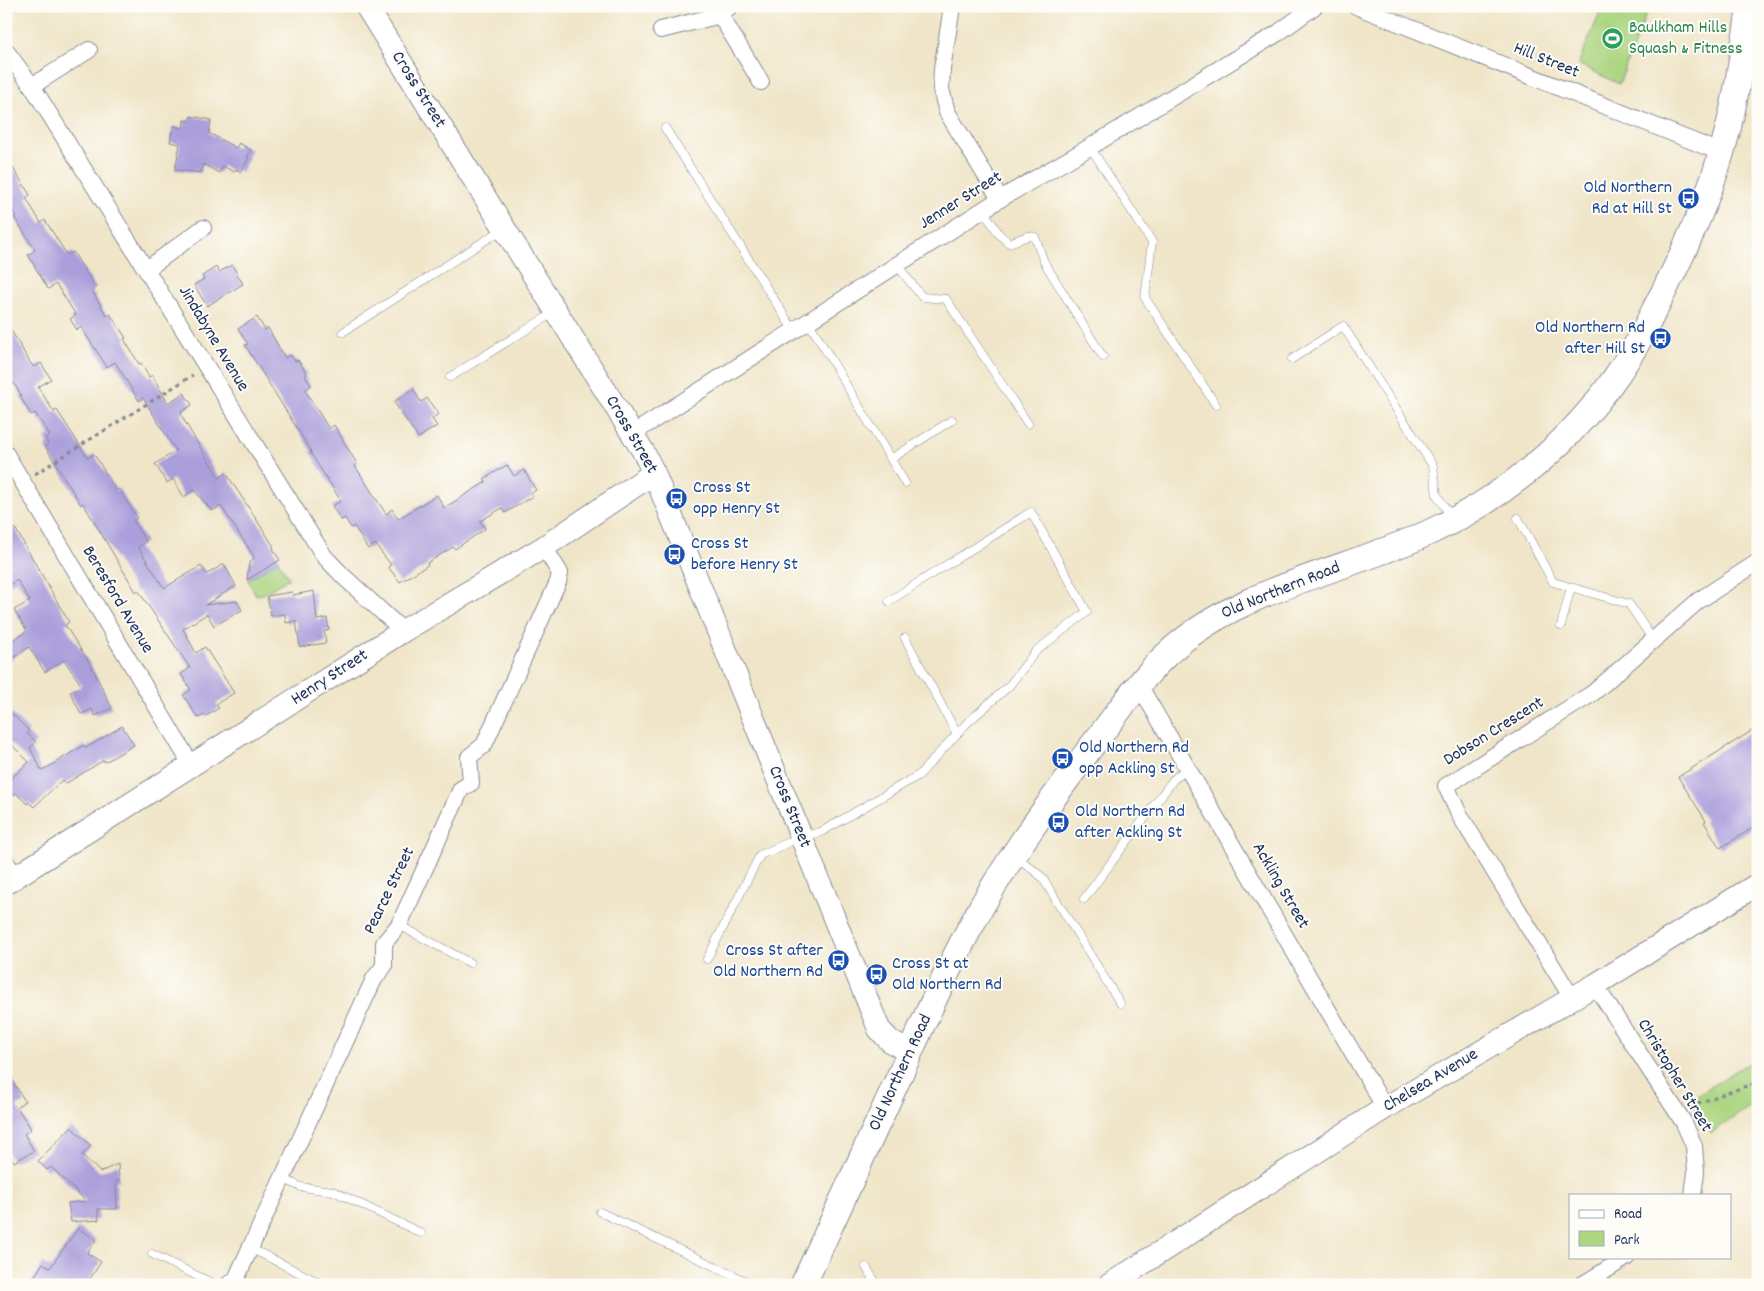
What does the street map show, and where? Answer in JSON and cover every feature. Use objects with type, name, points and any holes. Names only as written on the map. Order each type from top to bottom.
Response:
[{"type":"main road","name":"Old Northern Road","points":[[803,1285],[948,970],[980,909],[1071,774],[1139,685],[1169,652],[1213,619],[1252,600],[1427,533],[1475,508],[1511,485],[1580,424],[1611,383],[1637,344],[1674,272],[1703,206],[1722,153],[1735,98],[1750,6]]},
{"type":"street","name":"Cross Street","points":[[366,6],[643,451],[654,473],[879,1029],[891,1042],[910,1052]]},
{"type":"street","points":[[950,6],[951,13],[942,69],[942,89],[947,112],[1000,199]]},
{"type":"street","name":"Jenner Street","points":[[632,434],[1000,199],[1278,33],[1315,6]]},
{"type":"street","name":"Hill Street","points":[[1356,6],[1722,153]]},
{"type":"street","points":[[661,30],[725,11],[761,82]]},
{"type":"street","points":[[32,86],[88,50]]},
{"type":"street","name":"Jindabyne Avenue","points":[[6,52],[32,86],[147,269],[265,464],[324,556],[403,631]]},
{"type":"street","points":[[147,269],[203,228]]},
{"type":"street","name":"Beresford Avenue","points":[[6,454],[192,766]]},
{"type":"street","name":"Henry Street","points":[[9,874],[192,766],[403,631],[544,547],[654,473]]},
{"type":"street","name":"Pearce Street","points":[[228,1285],[236,1279],[374,979],[384,966],[384,943],[399,925],[461,789],[471,783],[469,757],[484,744],[558,582],[560,574],[544,547]]},
{"type":"street","name":"Dobson Crescent","points":[[1572,998],[1459,814],[1446,786],[1593,693],[1698,601],[1758,562]]},
{"type":"street","name":"Ackling Street","points":[[1139,685],[1385,1108]]},
{"type":"street","name":"Chelsea Avenue","points":[[1109,1285],[1385,1108],[1594,985],[1758,884]]},
{"type":"street","name":"Christopher Street","points":[[1594,985],[1684,1123],[1694,1146],[1696,1172],[1693,1194]]},
{"type":"street","points":[[1582,1285],[1625,1258]]},
{"type":"lane","points":[[665,128],[794,331]]},
{"type":"lane","points":[[1090,147],[1152,242],[1145,298],[1216,405]]},
{"type":"lane","points":[[983,210],[999,234],[1010,243],[1028,236],[1035,237],[1044,262],[1103,357]]},
{"type":"lane","points":[[343,332],[504,228]]},
{"type":"lane","points":[[897,265],[922,297],[946,299],[1028,424]]},
{"type":"lane","points":[[450,376],[556,311]]},
{"type":"lane","points":[[808,321],[905,483]]},
{"type":"lane","points":[[1292,359],[1342,326],[1434,466],[1436,495],[1453,520]]},
{"type":"lane","points":[[890,460],[952,420]]},
{"type":"lane","points":[[707,959],[760,855],[801,837],[821,832],[920,775],[957,734],[1009,686],[1036,651],[1087,612],[1031,512],[889,601]]},
{"type":"lane","points":[[1518,518],[1553,582],[1629,604],[1653,640]]},
{"type":"lane","points":[[1561,626],[1571,587]]},
{"type":"lane","points":[[905,638],[957,734]]},
{"type":"lane","points":[[1084,899],[1173,780],[1188,768]]},
{"type":"lane","points":[[1014,856],[1042,877],[1120,1003]]},
{"type":"lane","points":[[399,925],[470,963]]},
{"type":"lane","points":[[282,1178],[301,1187],[333,1191],[421,1232]]},
{"type":"lane","points":[[600,1212],[754,1285]]},
{"type":"lane","points":[[250,1248],[324,1285]]},
{"type":"lane","points":[[152,1254],[216,1285]]},
{"type":"lane","points":[[866,1267],[877,1285]]},
{"type":"path","points":[[23,481],[206,367]]},
{"type":"path","points":[[1676,1111],[1758,1082]]},
{"type":"green space","name":"Baulkham Hills Squash & Fitness","points":[[1584,6],[1649,6],[1619,84],[1578,64],[1600,13]]},
{"type":"green space","points":[[278,561],[289,578],[263,594],[256,595],[248,580]]},
{"type":"green space","points":[[1758,1057],[1758,1101],[1711,1133],[1689,1100]]},
{"type":"building","points":[[191,116],[211,120],[209,133],[236,148],[239,143],[251,150],[241,172],[236,169],[234,172],[223,166],[219,173],[203,164],[201,173],[175,170],[180,144],[170,142],[173,126],[183,128],[184,120],[189,121]]},
{"type":"building","points":[[6,157],[30,195],[26,198],[41,223],[45,220],[67,255],[73,252],[96,288],[92,291],[107,316],[110,314],[126,338],[124,339],[139,364],[141,363],[149,377],[152,375],[168,403],[184,393],[192,405],[181,412],[181,415],[219,478],[226,473],[273,545],[274,551],[280,560],[247,580],[249,563],[254,558],[253,555],[221,506],[212,511],[194,490],[184,497],[173,479],[167,483],[155,464],[176,451],[143,398],[139,401],[115,362],[107,367],[81,327],[77,330],[70,319],[76,315],[56,284],[48,289],[28,255],[35,250],[6,201]]},
{"type":"building","points":[[232,265],[243,284],[207,306],[194,285],[204,279],[202,276],[216,267],[219,272]]},
{"type":"building","points":[[257,317],[265,330],[268,328],[285,358],[291,355],[295,361],[298,360],[307,374],[305,376],[311,386],[305,390],[329,429],[334,425],[357,464],[355,466],[386,514],[392,509],[398,519],[437,495],[444,508],[486,482],[484,479],[507,465],[514,476],[524,470],[536,490],[531,493],[533,496],[505,513],[502,508],[480,521],[485,529],[455,549],[453,547],[427,563],[428,565],[400,582],[388,567],[391,565],[375,544],[368,549],[354,526],[351,528],[345,518],[341,520],[332,506],[341,501],[245,345],[248,344],[238,329]]},
{"type":"building","points":[[6,322],[31,364],[34,367],[41,363],[51,379],[38,387],[54,412],[57,410],[88,458],[94,454],[116,490],[119,489],[137,518],[133,520],[146,542],[138,547],[164,588],[201,566],[207,574],[224,564],[236,586],[205,605],[237,601],[242,610],[214,626],[207,614],[183,629],[196,653],[205,647],[234,693],[216,704],[219,708],[206,716],[198,718],[183,695],[191,690],[181,674],[190,668],[138,590],[136,592],[83,503],[81,505],[45,446],[48,444],[45,438],[50,435],[35,413],[31,415],[10,377],[12,376],[6,368]]},
{"type":"building","points":[[413,389],[421,402],[427,398],[438,414],[432,419],[437,426],[418,438],[394,402]]},
{"type":"building","points":[[15,528],[69,622],[65,625],[92,667],[112,708],[95,716],[92,709],[81,714],[70,692],[82,686],[64,660],[45,672],[29,647],[6,663],[6,645],[27,631],[14,610],[30,601],[17,580],[6,587],[6,534]]},
{"type":"building","points":[[314,591],[317,620],[327,618],[329,630],[324,631],[326,643],[300,647],[296,621],[286,623],[285,614],[271,616],[267,596],[292,592],[293,595]]},
{"type":"building","points":[[6,708],[29,731],[27,733],[36,742],[30,748],[42,771],[84,745],[86,748],[122,726],[134,745],[105,762],[104,760],[65,784],[62,780],[34,807],[28,802],[27,804],[16,793],[6,802],[6,783],[29,762],[6,739]]},
{"type":"building","points":[[1758,727],[1758,825],[1720,848],[1704,822],[1706,821],[1678,777]]},
{"type":"building","points":[[6,1071],[25,1101],[17,1107],[31,1129],[24,1134],[34,1151],[14,1162],[6,1149]]},
{"type":"building","points":[[71,1127],[91,1146],[82,1155],[100,1172],[118,1164],[119,1181],[116,1181],[117,1209],[98,1209],[99,1220],[71,1222],[68,1203],[86,1201],[51,1167],[47,1170],[38,1161]]},
{"type":"building","points":[[78,1228],[96,1240],[87,1253],[101,1262],[86,1285],[29,1285],[43,1263],[50,1268]]},
{"type":"place","name":"Baulkham Hills Squash & Fitness","points":[[1613,38]]},
{"type":"place","name":"Old Northern Rd at Hill St","points":[[1688,198]]},
{"type":"place","name":"Old Northern Rd after Hill St","points":[[1661,338]]},
{"type":"place","name":"Cross St opp Henry St","points":[[677,498]]},
{"type":"place","name":"Cross St before Henry St","points":[[675,554]]},
{"type":"place","name":"Old Northern Rd opp Ackling St","points":[[1063,758]]},
{"type":"place","name":"Old Northern Rd after Ackling St","points":[[1059,822]]},
{"type":"place","name":"Cross St after Old Northern Rd","points":[[839,961]]},
{"type":"place","name":"Cross St at Old Northern Rd","points":[[876,974]]}]
